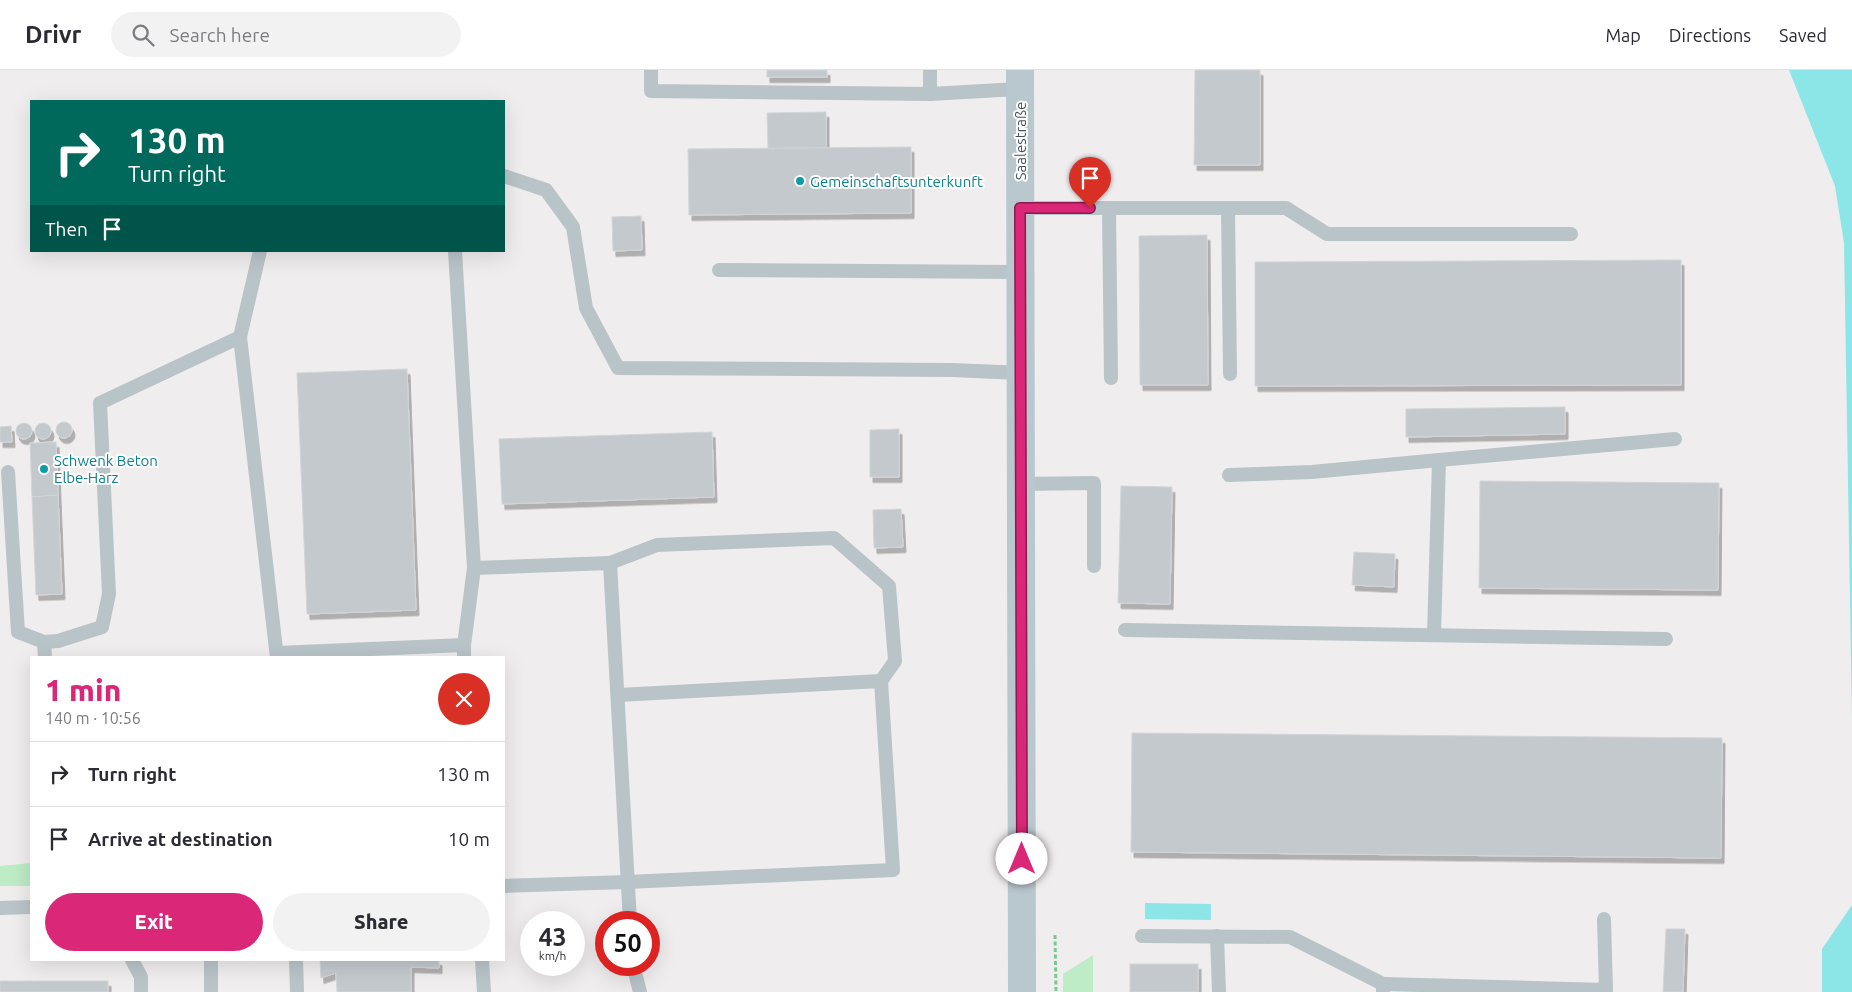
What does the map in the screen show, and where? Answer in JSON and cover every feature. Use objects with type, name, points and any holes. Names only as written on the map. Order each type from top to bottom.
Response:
[{"type":"main road","name":"Saalestraße","points":[[1020,80],[1022,992]]},
{"type":"lane","points":[[651,70],[651,91],[930,94],[1020,80]]},
{"type":"lane","points":[[930,70],[930,94]]},
{"type":"lane","points":[[505,176],[546,190],[573,226],[586,308],[618,368],[952,370],[1021,373]]},
{"type":"lane","points":[[1020,208],[1286,208],[1326,234],[1571,234]]},
{"type":"lane","points":[[1110,208],[1111,378]]},
{"type":"lane","points":[[1228,208],[1230,374]]},
{"type":"lane","points":[[260,252],[240,337],[277,655],[464,651],[474,568],[455,252]]},
{"type":"lane","points":[[719,270],[1020,272]]},
{"type":"lane","points":[[8,472],[18,632],[44,642],[58,641],[102,627],[109,594],[100,403],[240,337]]},
{"type":"lane","points":[[1229,475],[1312,472],[1675,439]]},
{"type":"lane","points":[[1434,634],[1439,460]]},
{"type":"lane","points":[[1021,484],[1094,483],[1094,566]]},
{"type":"lane","points":[[474,568],[610,563],[657,546],[834,538],[889,586],[895,662],[881,681],[893,870],[505,886]]},
{"type":"lane","points":[[610,563],[629,911]]},
{"type":"lane","points":[[1125,630],[1666,639]]},
{"type":"lane","points":[[44,642],[45,656]]},
{"type":"lane","points":[[618,695],[881,681]]},
{"type":"lane","points":[[0,908],[30,907]]},
{"type":"lane","points":[[1142,936],[1290,937],[1383,988],[1606,990],[1604,919]]},
{"type":"lane","points":[[1217,936],[1219,992]]},
{"type":"lane","points":[[132,961],[140,977],[141,992]]},
{"type":"lane","points":[[211,961],[211,992]]},
{"type":"lane","points":[[296,961],[297,992]]},
{"type":"lane","points":[[482,961],[484,992]]},
{"type":"lane","points":[[636,976],[640,992]]},
{"type":"green space","points":[[30,863],[30,886],[0,886],[0,866]]},
{"type":"green space","points":[[1093,955],[1093,992],[1063,992],[1063,974]]},
{"type":"water","points":[[1789,70],[1852,70],[1852,718],[1844,243],[1835,186]]},
{"type":"water","points":[[1145,903],[1211,904],[1211,920],[1145,919]]},
{"type":"water","points":[[1852,905],[1852,992],[1822,992],[1822,949]]},
{"type":"building","points":[[767,70],[827,70],[827,77],[767,77]]},
{"type":"building","points":[[1195,70],[1260,70],[1260,165],[1194,165]]},
{"type":"building","points":[[826,112],[826,148],[768,149],[767,113]]},
{"type":"building","name":"Gemeinschaftsunterkunft","points":[[911,147],[911,213],[689,215],[688,149]]},
{"type":"building","points":[[641,216],[642,250],[613,251],[612,217]]},
{"type":"building","points":[[1207,235],[1208,385],[1140,385],[1139,236]]},
{"type":"building","points":[[1681,260],[1681,385],[1255,386],[1255,262]]},
{"type":"building","points":[[407,369],[416,610],[307,614],[297,373]]},
{"type":"building","points":[[1565,407],[1565,434],[1406,437],[1406,409]]},
{"type":"building","points":[[61,422],[67,422],[72,427],[70,436],[61,438],[56,433],[56,427]]},
{"type":"building","points":[[21,423],[27,423],[32,428],[30,437],[21,439],[16,434],[16,428]]},
{"type":"building","points":[[40,423],[46,423],[51,428],[49,437],[40,439],[35,434],[35,428]]},
{"type":"building","points":[[11,426],[12,442],[0,442],[0,427]]},
{"type":"building","points":[[899,429],[899,477],[870,477],[870,430]]},
{"type":"building","points":[[712,432],[714,497],[502,504],[499,439]]},
{"type":"building","name":"Schwenk Beton Elbe-Harz","points":[[56,442],[58,495],[32,497],[30,443]]},
{"type":"building","points":[[1480,481],[1719,483],[1718,590],[1479,588]]},
{"type":"building","points":[[1121,486],[1172,487],[1170,604],[1118,603]]},
{"type":"building","points":[[58,495],[62,594],[36,595],[32,497]]},
{"type":"building","points":[[901,509],[903,547],[874,548],[873,510]]},
{"type":"building","points":[[1354,552],[1395,554],[1394,587],[1352,585]]},
{"type":"building","points":[[1132,733],[1722,738],[1721,858],[1131,852]]},
{"type":"building","points":[[1666,929],[1685,929],[1683,992],[1663,992]]},
{"type":"building","points":[[320,961],[439,961],[439,968],[411,967],[411,992],[337,992],[336,973],[321,978]]},
{"type":"building","points":[[1130,964],[1198,964],[1198,992],[1130,992]]},
{"type":"building","points":[[0,981],[108,981],[108,992],[0,992]]},
{"type":"place","name":"Gemeinschaftsunterkunft","points":[[800,181]]},
{"type":"place","name":"Schwenk Beton Elbe-Harz","points":[[44,469]]},
{"type":"route","points":[[1022,859],[1020,208],[1090,208]]}]
